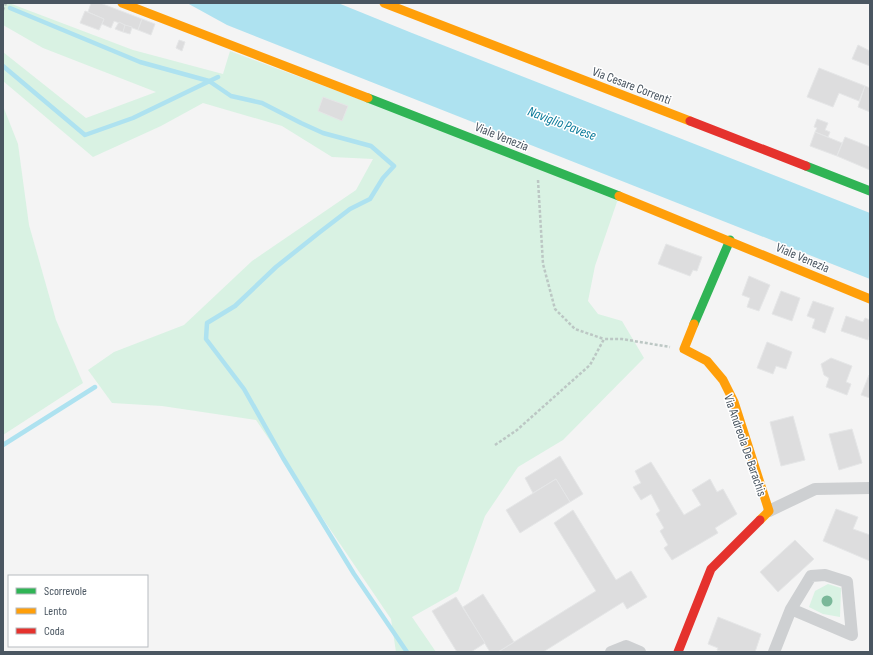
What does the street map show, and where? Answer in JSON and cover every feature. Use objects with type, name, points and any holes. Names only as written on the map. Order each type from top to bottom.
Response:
[{"type":"street","name":"Viale Venezia","points":[[122,3],[538,164],[730,240],[870,299]]},
{"type":"street","name":"Via Cesare Correnti","points":[[384,3],[870,191]]},
{"type":"street","points":[[684,349],[730,240]]},
{"type":"street","name":"Via Andreola De Barachis","points":[[684,349],[707,361],[723,380],[734,402],[769,511]]},
{"type":"street","name":"Via Andreola De Barachis","points":[[678,652],[711,569],[769,511],[815,489],[870,488]]},
{"type":"street","points":[[774,652],[791,610],[811,576],[825,575],[847,582],[852,635],[791,610]]},
{"type":"street","points":[[611,652],[626,646],[640,652]]},
{"type":"path","points":[[3,10],[6,3]]},
{"type":"path","points":[[538,164],[543,264],[555,308],[575,329],[604,339],[622,339],[684,349]]},
{"type":"path","points":[[495,446],[517,430],[590,365],[604,339]]},
{"type":"green space","points":[[3,3],[9,3],[133,50],[223,74],[230,51],[619,196],[595,266],[588,301],[598,314],[622,321],[644,358],[563,440],[518,467],[485,516],[458,591],[412,617],[436,652],[396,652],[391,619],[256,420],[162,406],[112,403],[88,370],[114,352],[184,325],[252,261],[356,190],[373,159],[332,157],[282,126],[203,103],[161,126],[93,157],[3,81],[3,52],[86,118],[156,92],[43,48],[3,25]]},
{"type":"green space","points":[[3,106],[18,144],[29,225],[56,320],[83,383],[3,435]]},
{"type":"green space","points":[[828,584],[841,588],[840,617],[823,614],[809,607],[815,591]]},
{"type":"water","name":"Naviglio Pavese","points":[[187,3],[338,3],[870,213],[870,279],[227,25]]},
{"type":"building","points":[[91,3],[100,3],[142,19],[138,30],[114,21],[111,28],[102,24],[104,19],[88,12]]},
{"type":"building","points":[[85,11],[104,19],[99,30],[80,23]]},
{"type":"building","points":[[142,19],[155,24],[151,35],[138,30]]},
{"type":"building","points":[[119,22],[125,25],[123,32],[115,29]]},
{"type":"building","points":[[125,25],[132,27],[130,34],[123,32]]},
{"type":"building","points":[[179,40],[185,42],[182,51],[176,48]]},
{"type":"building","points":[[858,45],[870,51],[870,66],[852,59]]},
{"type":"building","points":[[819,68],[865,86],[859,101],[839,93],[833,107],[807,97]]},
{"type":"building","points":[[865,86],[870,88],[870,112],[858,107]]},
{"type":"building","points":[[323,97],[348,106],[342,121],[318,111]]},
{"type":"building","points":[[817,119],[828,123],[825,130],[830,132],[828,137],[815,132],[817,128],[814,127]]},
{"type":"building","points":[[815,132],[842,143],[837,156],[810,146]]},
{"type":"building","points":[[845,137],[870,147],[870,170],[837,156]]},
{"type":"building","points":[[666,244],[702,257],[697,271],[693,270],[690,276],[658,264]]},
{"type":"building","points":[[749,276],[770,285],[759,311],[747,307],[750,298],[742,295]]},
{"type":"building","points":[[781,291],[800,298],[792,321],[772,314]]},
{"type":"building","points":[[813,301],[834,308],[825,333],[812,328],[815,319],[807,316]]},
{"type":"building","points":[[846,316],[863,322],[865,318],[870,320],[870,333],[868,340],[841,331]]},
{"type":"building","points":[[767,342],[792,352],[786,369],[776,366],[773,374],[757,368]]},
{"type":"building","points":[[831,358],[852,366],[846,382],[851,384],[847,395],[826,387],[829,378],[824,375],[821,364]]},
{"type":"building","points":[[870,375],[870,398],[861,395]]},
{"type":"building","points":[[793,416],[805,460],[781,466],[770,422]]},
{"type":"building","points":[[852,429],[862,463],[839,470],[829,434]]},
{"type":"building","points":[[560,456],[583,494],[570,502],[556,479],[533,493],[525,478]]},
{"type":"building","points":[[651,462],[684,515],[701,505],[692,490],[710,479],[717,492],[723,489],[737,514],[715,528],[718,533],[672,560],[664,548],[668,545],[660,531],[664,528],[656,514],[660,511],[651,494],[641,500],[633,487],[641,483],[635,471]]},
{"type":"building","points":[[556,479],[570,502],[520,533],[506,510]]},
{"type":"building","points":[[836,509],[858,517],[853,529],[870,535],[870,561],[823,541]]},
{"type":"building","points":[[573,510],[616,580],[631,571],[647,597],[627,609],[623,602],[543,652],[498,652],[596,591],[554,523]]},
{"type":"building","points":[[795,540],[814,559],[778,592],[760,572]]},
{"type":"building","points":[[483,594],[514,642],[498,652],[490,652],[463,607]]},
{"type":"building","points":[[456,597],[485,643],[471,652],[457,652],[432,611]]},
{"type":"building","points":[[718,617],[761,634],[755,652],[723,652],[708,644]]},
{"type":"waterway","points":[[10,8],[140,62],[209,81],[231,96],[262,103],[323,133],[371,146],[394,166],[383,178],[370,199],[350,209],[276,267],[235,306],[207,323],[206,339],[244,389],[283,458],[354,574],[407,652]]},
{"type":"waterway","points":[[3,66],[85,135],[133,118],[218,77]]},
{"type":"waterway","points":[[3,445],[95,387]]},
{"type":"traffic: fast","points":[[368,98],[619,196]]},
{"type":"traffic: fast","points":[[806,166],[870,191]]},
{"type":"traffic: fast","points":[[694,324],[730,240]]},
{"type":"traffic: slow","points":[[122,3],[368,98]]},
{"type":"traffic: slow","points":[[384,3],[690,121]]},
{"type":"traffic: slow","points":[[619,196],[870,299]]},
{"type":"traffic: slow","points":[[694,324],[684,349],[707,361],[723,380],[734,402],[769,511],[760,520]]},
{"type":"traffic: jam","points":[[690,121],[806,166]]},
{"type":"traffic: jam","points":[[678,652],[711,569],[760,520]]}]
